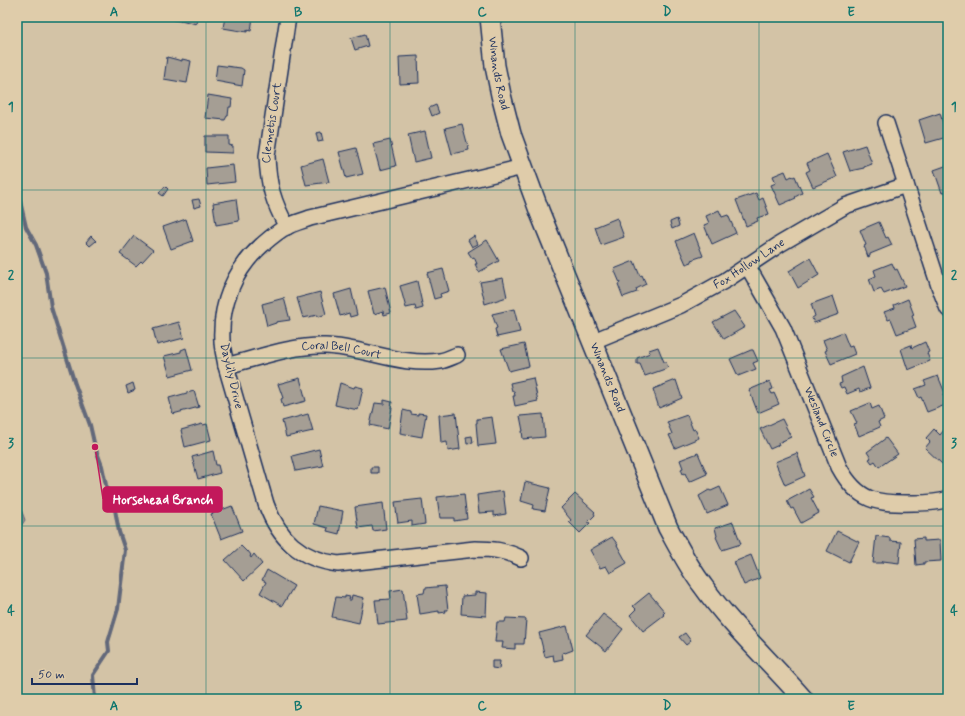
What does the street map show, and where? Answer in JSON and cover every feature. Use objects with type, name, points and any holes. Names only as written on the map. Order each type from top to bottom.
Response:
[{"type":"street","name":"Clemetis Court","points":[[286,227],[276,208],[271,193],[267,156],[288,17]]},
{"type":"street","name":"Winands Road","points":[[490,17],[495,66],[511,134],[540,213],[591,342],[668,528],[683,556],[703,586],[729,619],[803,699]]},
{"type":"street","points":[[886,123],[939,286],[948,309]]},
{"type":"street","name":"Daylily Drive","points":[[521,558],[506,551],[475,549],[338,564],[324,562],[306,555],[290,545],[272,519],[226,366],[222,343],[222,323],[225,306],[232,285],[242,267],[253,253],[286,227],[310,218],[523,167]]},
{"type":"street","name":"Fox Hollow Lane","points":[[591,342],[681,305],[705,292],[780,244],[845,206],[906,185]]},
{"type":"street","name":"Wesland Circle","points":[[747,265],[783,328],[839,467],[850,484],[864,496],[875,501],[889,504],[927,503],[948,499]]},
{"type":"street","name":"Coral Bell Court","points":[[226,366],[291,349],[325,346],[345,348],[416,362],[442,361],[457,354]]},
{"type":"shaded area","points":[[17,498],[25,520],[20,528],[17,528]]},
{"type":"building","points":[[173,17],[197,17],[196,24],[181,20],[173,20]]},
{"type":"building","points":[[225,17],[253,17],[251,31],[247,30],[247,32],[223,28]]},
{"type":"building","points":[[365,34],[368,46],[355,50],[351,38]]},
{"type":"building","points":[[418,56],[419,83],[400,84],[399,57]]},
{"type":"building","points":[[167,57],[182,61],[182,59],[191,61],[187,83],[164,79]]},
{"type":"building","points":[[217,65],[241,68],[244,70],[242,86],[215,81]]},
{"type":"building","points":[[208,95],[232,99],[228,116],[225,120],[205,118]]},
{"type":"building","points":[[436,105],[439,113],[432,116],[429,108]]},
{"type":"building","points":[[940,113],[947,137],[926,143],[919,120]]},
{"type":"building","points":[[462,124],[469,150],[452,154],[445,128]]},
{"type":"building","points":[[425,131],[431,158],[414,162],[408,135]]},
{"type":"building","points":[[321,132],[323,141],[318,142],[316,133]]},
{"type":"building","points":[[205,136],[229,136],[229,145],[233,146],[233,153],[205,152]]},
{"type":"building","points":[[390,140],[396,166],[380,170],[373,144]]},
{"type":"building","points":[[865,145],[872,164],[864,168],[850,171],[843,152]]},
{"type":"building","points":[[356,148],[363,174],[346,178],[339,152]]},
{"type":"building","points":[[827,154],[837,177],[813,187],[806,172],[810,170],[807,163]]},
{"type":"building","points":[[323,159],[329,182],[306,185],[301,165]]},
{"type":"building","points":[[233,165],[235,182],[207,185],[206,168]]},
{"type":"building","points":[[948,165],[948,191],[942,193],[934,170]]},
{"type":"building","points":[[785,171],[788,178],[795,176],[802,193],[795,197],[796,198],[780,205],[771,185],[776,183],[773,176]]},
{"type":"building","points":[[165,186],[168,189],[163,196],[159,193]]},
{"type":"building","points":[[756,193],[759,200],[763,198],[769,214],[757,218],[758,221],[746,226],[736,200]]},
{"type":"building","points":[[199,199],[201,206],[194,208],[192,200]]},
{"type":"building","points":[[236,199],[239,221],[216,225],[213,203]]},
{"type":"building","points":[[719,210],[722,217],[728,215],[736,233],[712,244],[704,225],[709,223],[706,216]]},
{"type":"building","points":[[617,218],[624,237],[601,245],[595,227]]},
{"type":"building","points":[[186,219],[193,241],[171,249],[163,227]]},
{"type":"building","points":[[677,219],[679,226],[672,229],[670,222]]},
{"type":"building","points":[[879,222],[886,238],[888,237],[892,245],[870,254],[868,257],[864,246],[866,245],[860,230]]},
{"type":"building","points":[[694,233],[703,256],[691,260],[692,262],[686,264],[676,241]]},
{"type":"building","points":[[91,236],[96,241],[90,246],[86,242]]},
{"type":"building","points":[[134,236],[153,250],[136,266],[120,254]]},
{"type":"building","points":[[474,236],[478,244],[472,247],[468,240]]},
{"type":"building","points":[[487,240],[499,261],[479,272],[475,264],[477,264],[474,257],[472,258],[468,252]]},
{"type":"building","points":[[810,258],[819,275],[798,288],[789,271]]},
{"type":"building","points":[[634,261],[640,276],[642,275],[646,284],[636,289],[637,292],[623,297],[618,284],[620,283],[614,269]]},
{"type":"building","points":[[892,263],[895,270],[897,269],[905,286],[884,294],[881,289],[874,292],[869,279],[876,276],[874,270]]},
{"type":"building","points":[[443,269],[449,291],[440,294],[441,297],[434,299],[427,273]]},
{"type":"building","points":[[503,278],[507,297],[485,304],[480,282]]},
{"type":"building","points":[[417,281],[423,308],[416,310],[415,306],[406,308],[400,286]]},
{"type":"building","points":[[385,287],[391,313],[384,315],[383,311],[374,314],[368,291]]},
{"type":"building","points":[[351,289],[357,315],[350,317],[349,313],[340,316],[334,294]]},
{"type":"building","points":[[320,292],[326,314],[318,317],[318,315],[303,318],[297,298]]},
{"type":"building","points":[[833,296],[839,314],[814,323],[812,318],[815,316],[811,304]]},
{"type":"building","points":[[284,298],[290,320],[276,322],[267,326],[262,304]]},
{"type":"building","points":[[908,299],[914,315],[912,316],[916,327],[897,334],[891,319],[888,320],[884,312],[895,308],[894,305]]},
{"type":"building","points":[[514,309],[520,332],[497,337],[495,329],[497,328],[492,314]]},
{"type":"building","points":[[734,311],[745,327],[724,339],[713,322]]},
{"type":"building","points":[[179,322],[184,338],[157,345],[153,329]]},
{"type":"building","points":[[843,332],[849,347],[852,346],[855,354],[831,364],[825,351],[827,350],[823,340]]},
{"type":"building","points":[[925,342],[929,352],[927,353],[930,361],[908,370],[901,349],[911,345],[912,348]]},
{"type":"building","points":[[524,344],[529,366],[509,371],[501,349]]},
{"type":"building","points":[[658,347],[668,368],[645,376],[640,364],[637,364],[637,358],[650,353],[649,350]]},
{"type":"building","points":[[186,348],[192,370],[170,376],[164,356],[181,352],[181,350]]},
{"type":"building","points":[[753,350],[758,361],[753,363],[756,369],[738,376],[730,359]]},
{"type":"building","points":[[863,367],[870,388],[860,392],[859,389],[847,394],[844,387],[841,388],[839,384],[842,383],[841,377]]},
{"type":"building","points":[[938,376],[945,393],[943,396],[945,395],[948,404],[927,412],[921,397],[919,398],[915,389],[926,385],[924,381]]},
{"type":"building","points":[[300,378],[306,401],[283,407],[281,399],[283,398],[278,384]]},
{"type":"building","points":[[533,378],[538,401],[515,406],[513,396],[515,396],[514,391],[512,391],[510,383]]},
{"type":"building","points":[[676,380],[682,398],[659,408],[653,389]]},
{"type":"building","points":[[770,381],[773,389],[770,390],[772,394],[774,393],[779,404],[758,413],[749,390]]},
{"type":"building","points":[[133,383],[135,390],[128,393],[126,386]]},
{"type":"building","points":[[340,383],[354,388],[355,386],[363,388],[358,410],[335,405]]},
{"type":"building","points":[[194,391],[199,407],[173,414],[169,398]]},
{"type":"building","points":[[384,400],[392,402],[388,429],[370,425],[375,403],[384,404]]},
{"type":"building","points":[[870,403],[872,409],[879,406],[884,419],[878,422],[880,427],[859,436],[854,424],[857,423],[851,411]]},
{"type":"building","points":[[403,410],[411,412],[411,414],[426,414],[422,437],[400,433]]},
{"type":"building","points":[[456,413],[460,449],[448,451],[447,442],[441,443],[439,415]]},
{"type":"building","points":[[308,414],[313,431],[286,437],[282,421]]},
{"type":"building","points":[[543,414],[545,437],[523,439],[520,416]]},
{"type":"building","points":[[687,415],[693,430],[695,429],[699,438],[675,448],[669,435],[672,434],[667,422]]},
{"type":"building","points":[[492,417],[496,444],[478,446],[477,419]]},
{"type":"building","points":[[782,419],[791,437],[778,443],[779,445],[770,449],[760,429]]},
{"type":"building","points":[[207,424],[211,440],[185,447],[181,430]]},
{"type":"building","points":[[934,429],[940,435],[944,430],[948,434],[948,457],[942,464],[925,448],[930,442],[926,438]]},
{"type":"building","points":[[472,436],[473,443],[467,444],[466,437]]},
{"type":"building","points":[[886,438],[898,454],[879,467],[875,461],[872,463],[867,452]]},
{"type":"building","points":[[319,449],[323,466],[296,471],[292,456]]},
{"type":"building","points":[[213,451],[216,465],[218,465],[220,473],[198,479],[192,457]]},
{"type":"building","points":[[698,453],[707,474],[689,482],[685,473],[683,474],[681,469],[683,468],[680,460]]},
{"type":"building","points":[[797,453],[805,476],[785,485],[775,462]]},
{"type":"building","points":[[371,467],[378,467],[378,473],[371,473]]},
{"type":"building","points":[[525,482],[550,488],[545,511],[533,509],[534,505],[521,501]]},
{"type":"building","points":[[720,487],[728,505],[707,514],[699,496],[709,490],[711,491]]},
{"type":"building","points":[[809,489],[814,497],[811,498],[819,513],[801,523],[793,508],[791,509],[787,501]]},
{"type":"building","points":[[503,491],[506,514],[494,516],[494,512],[479,513],[477,495]]},
{"type":"building","points":[[464,494],[467,519],[454,521],[454,518],[440,518],[437,497]]},
{"type":"building","points":[[575,494],[595,512],[595,515],[588,522],[590,523],[580,533],[569,522],[571,520],[561,508]]},
{"type":"building","points":[[422,499],[425,524],[412,526],[412,521],[398,523],[395,502]]},
{"type":"building","points":[[383,503],[386,529],[373,531],[372,526],[358,528],[355,507]]},
{"type":"building","points":[[232,506],[242,531],[221,539],[211,514]]},
{"type":"building","points":[[318,506],[343,511],[339,534],[327,531],[328,528],[314,524]]},
{"type":"building","points":[[733,522],[741,544],[722,550],[716,537],[715,528]]},
{"type":"building","points":[[837,531],[859,542],[849,562],[827,551]]},
{"type":"building","points":[[876,536],[890,538],[890,541],[901,542],[899,563],[883,561],[882,563],[873,563]]},
{"type":"building","points":[[612,537],[627,563],[610,573],[606,566],[600,568],[590,550]]},
{"type":"building","points":[[924,538],[924,541],[940,540],[941,561],[924,562],[924,564],[916,565],[914,539]]},
{"type":"building","points":[[241,546],[247,552],[248,551],[251,558],[254,554],[262,564],[244,581],[225,560]]},
{"type":"building","points":[[751,555],[760,578],[744,585],[734,562]]},
{"type":"building","points":[[267,570],[294,586],[282,606],[260,593],[266,582],[262,580]]},
{"type":"building","points":[[445,586],[448,610],[445,610],[446,612],[439,613],[439,611],[420,614],[417,594],[424,593],[425,588]]},
{"type":"building","points":[[403,589],[407,621],[378,624],[375,600],[391,599],[390,591]]},
{"type":"building","points":[[475,592],[487,593],[486,616],[461,614],[462,596],[475,595]]},
{"type":"building","points":[[649,593],[665,612],[663,614],[664,615],[643,631],[630,615],[636,609],[633,606]]},
{"type":"building","points":[[352,595],[364,598],[359,623],[332,617],[336,597],[350,597],[349,600],[351,600]]},
{"type":"building","points":[[603,614],[623,629],[606,651],[586,635]]},
{"type":"building","points":[[506,618],[526,619],[524,644],[515,644],[515,649],[502,648],[503,642],[495,642],[497,622],[505,622]]},
{"type":"building","points":[[567,626],[573,650],[562,653],[563,659],[554,661],[553,655],[545,657],[539,633]]},
{"type":"building","points":[[685,633],[691,641],[686,645],[679,637]]},
{"type":"building","points":[[492,661],[500,661],[499,669],[492,668]]},
{"type":"waterway","points":[[17,188],[26,227],[36,245],[46,273],[51,307],[75,384],[90,425],[106,485],[114,504],[119,532],[125,550],[118,609],[108,642],[109,651],[93,675],[95,699]]},
{"type":"place","name":"Horsehead Branch","points":[[95,447]]}]
